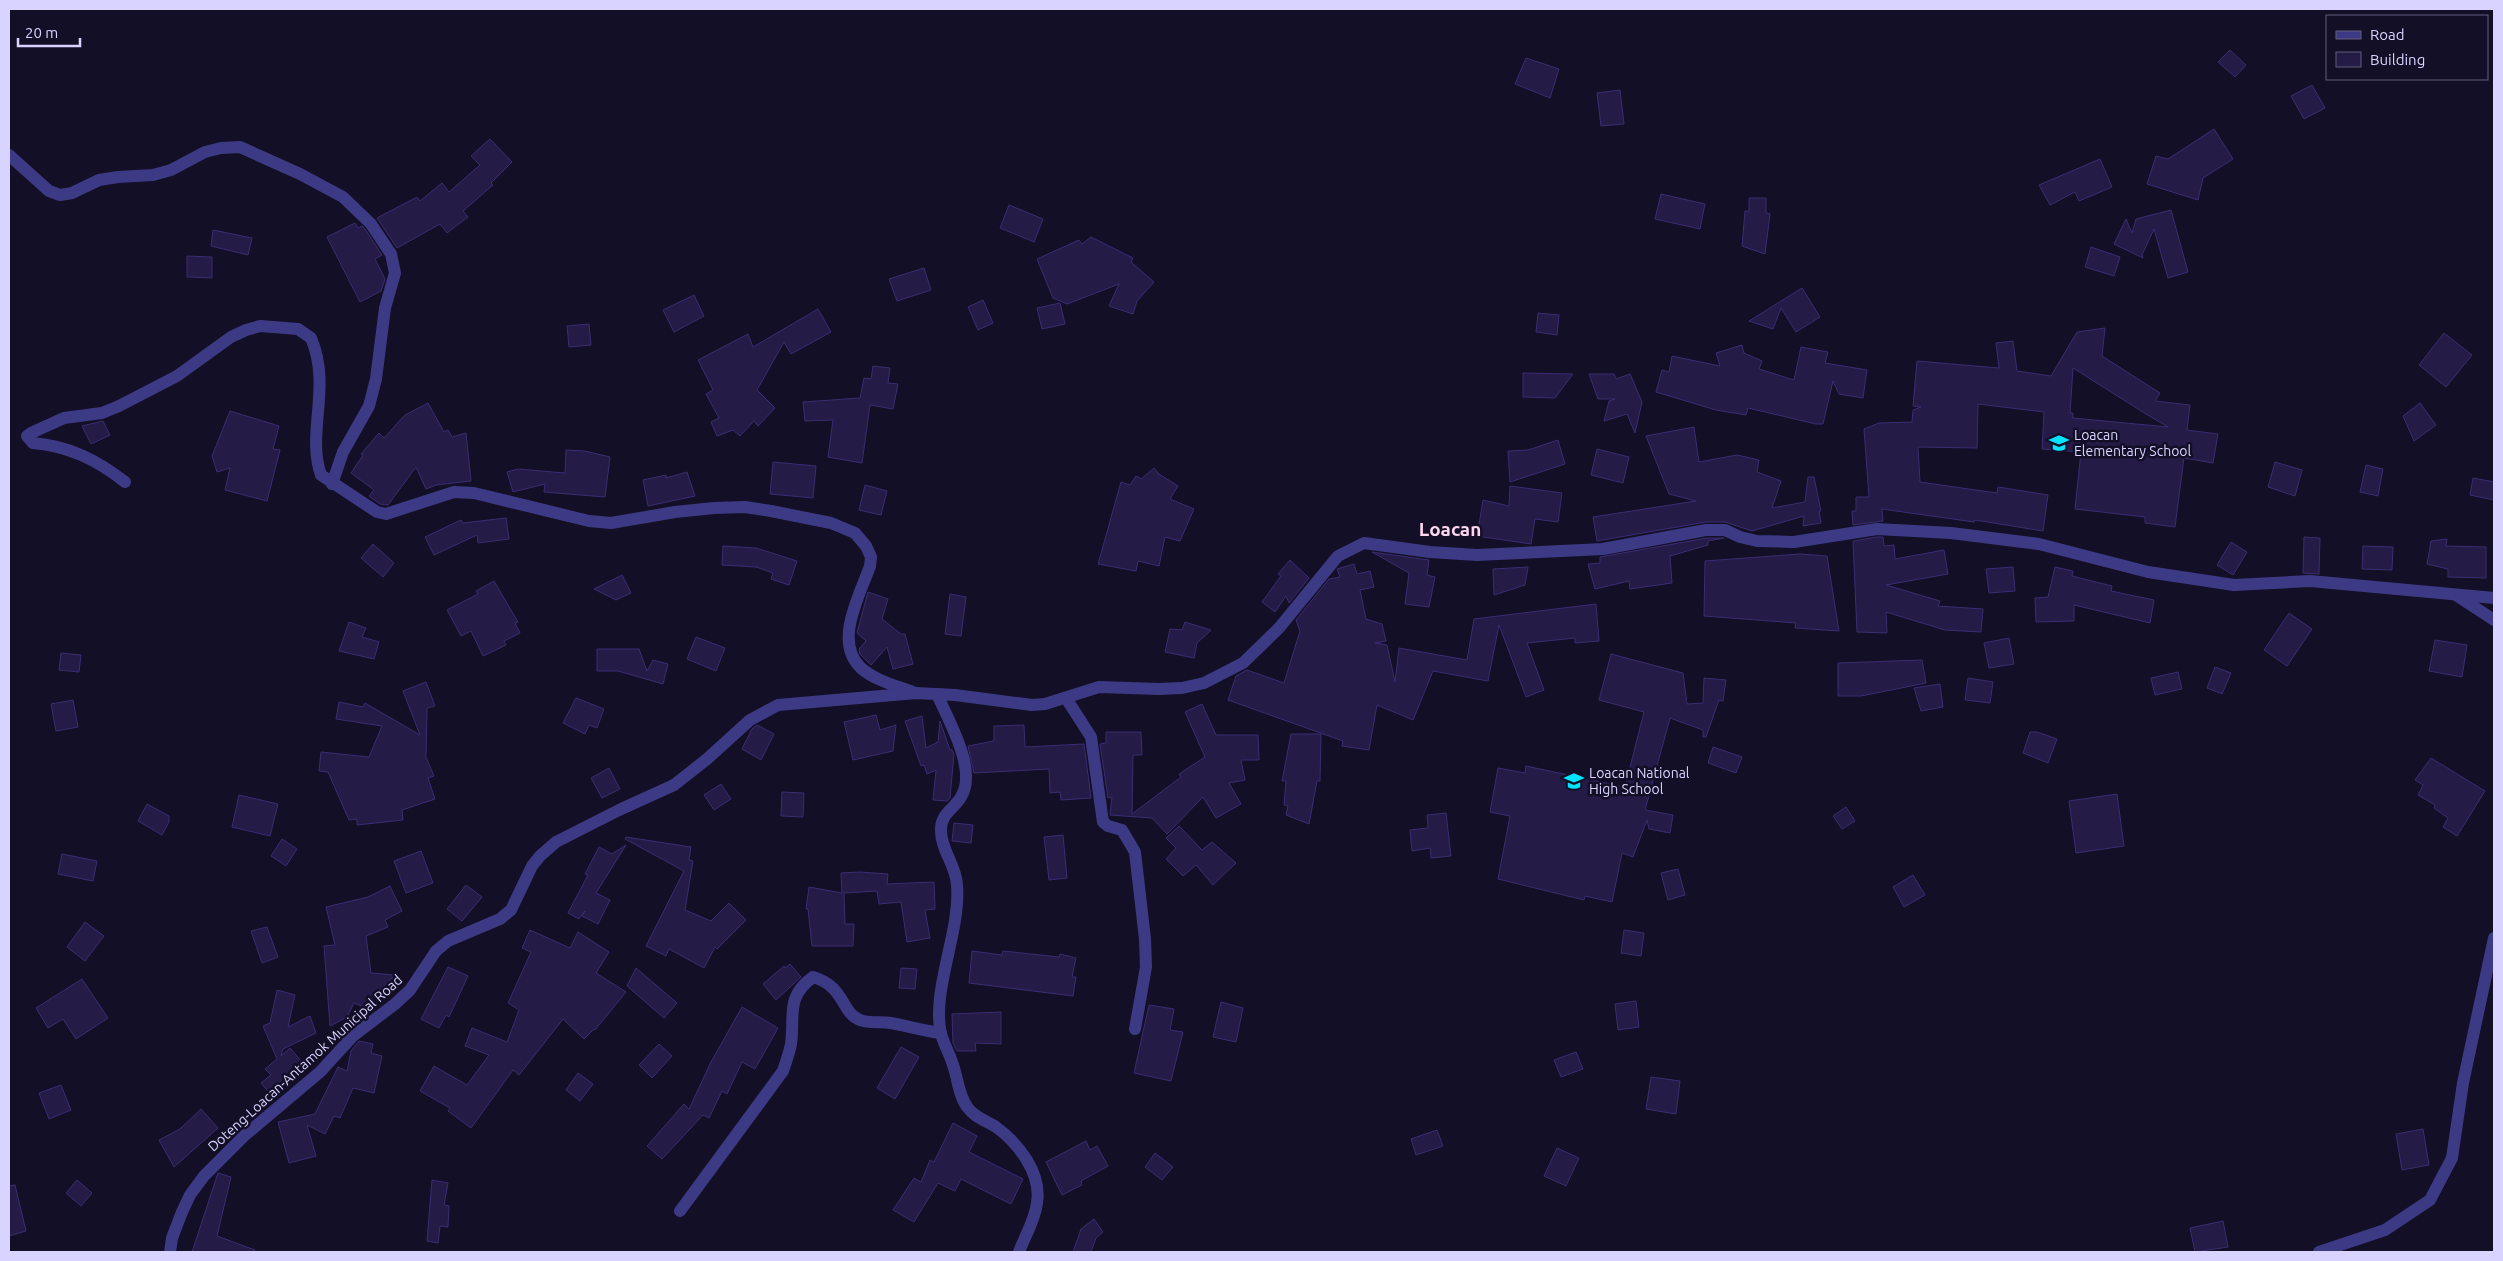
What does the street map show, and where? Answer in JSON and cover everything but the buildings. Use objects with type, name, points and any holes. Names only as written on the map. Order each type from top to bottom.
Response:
[{"type":"street","points":[[9,155],[49,191],[60,195],[72,193],[99,180],[118,177],[154,176],[171,170],[205,152],[240,147],[300,174],[343,197],[371,224],[391,254],[395,273],[385,308],[376,379],[369,406],[343,452],[332,484]]},
{"type":"street","points":[[125,482],[90,457],[75,450],[33,443],[28,436],[64,418],[102,412],[120,406],[177,376],[231,337],[260,326],[298,329],[311,338],[315,348],[321,389],[316,452],[321,475],[377,512],[386,514],[454,492],[474,493],[588,521],[611,523],[675,512],[745,507],[831,523],[855,533],[866,546],[871,557],[870,566],[849,632],[850,652],[860,668],[868,673],[916,693]]},
{"type":"street","name":"Doteng-Loacan-Antamok Municipal Road","points":[[170,1252],[172,1238],[182,1212],[190,1195],[204,1176],[244,1136],[320,1072],[353,1036],[410,990],[436,951],[448,941],[500,919],[511,910],[532,866],[556,842],[674,785],[707,759],[750,720],[778,705],[916,693],[1032,705],[1045,704],[1099,687],[1182,688],[1204,683],[1231,671],[1243,663],[1279,628],[1338,556],[1364,542],[1430,552],[1477,555],[1603,549],[1706,530],[1725,530],[1740,537],[1757,541],[1794,542],[1877,529],[1951,533],[2039,544],[2148,572],[2234,585],[2310,581],[2494,598]]},
{"type":"street","points":[[2456,595],[2494,620]]},
{"type":"street","points":[[936,694],[959,746],[966,768],[967,782],[958,802],[946,811],[940,830],[957,884],[954,931],[939,1014],[941,1033],[952,1062],[962,1100],[968,1110],[996,1127],[1020,1147],[1031,1170],[1038,1201],[1019,1252]]},
{"type":"street","points":[[1066,698],[1091,737],[1103,822],[1108,826],[1122,830],[1135,852],[1145,939],[1146,967],[1135,1029]]},
{"type":"street","points":[[2319,1252],[2385,1230],[2430,1200],[2452,1158],[2462,1083],[2494,938]]},
{"type":"street","points":[[680,1211],[783,1071],[791,1044],[792,1002],[801,988],[813,977],[824,980],[836,990],[850,1013],[860,1020],[889,1022],[941,1033]]},
{"type":"place","name":"Loacan Elementary School","points":[[2059,443]]},
{"type":"place","name":"Loacan National High School","points":[[1574,781]]},
{"type":"district","name":"Loacan","points":[[1450,529]]}]
